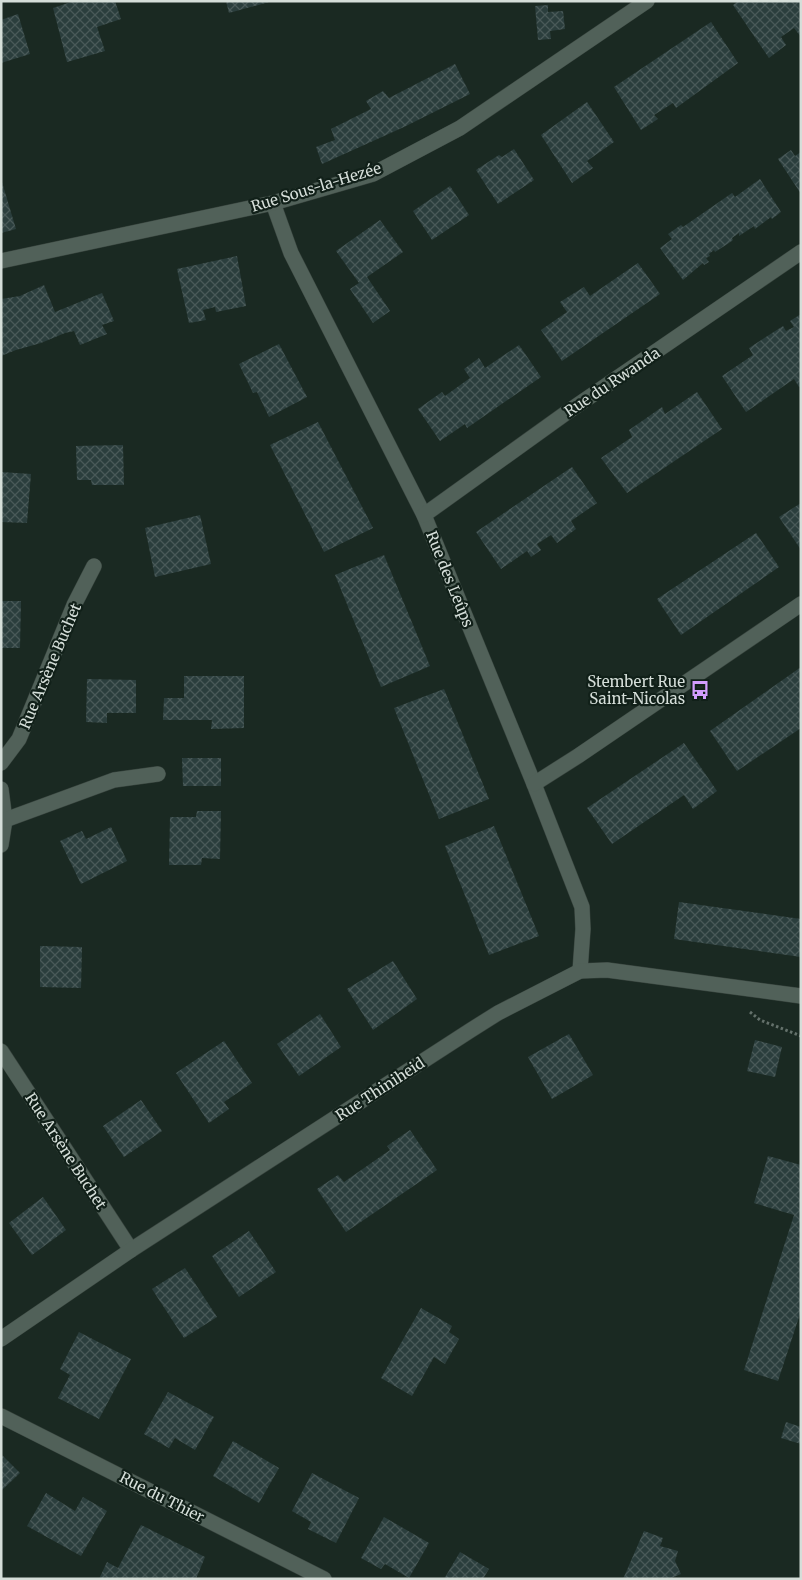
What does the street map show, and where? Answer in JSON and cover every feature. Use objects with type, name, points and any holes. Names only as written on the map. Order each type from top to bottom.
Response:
[{"type":"street","name":"Rue Sous-la-Hezée","points":[[1,261],[273,203],[373,174],[460,128],[647,1]]},
{"type":"street","name":"Rue des Leûps","points":[[273,203],[291,254],[424,515],[534,784],[582,906],[583,929],[580,971]]},
{"type":"street","name":"Rue du Rwanda","points":[[424,515],[566,413],[801,252]]},
{"type":"street","name":"Rue Arsène Buchet","points":[[1,762],[19,739],[74,605],[94,566]]},
{"type":"street","points":[[534,784],[801,604]]},
{"type":"street","points":[[5,820],[114,780],[158,774]]},
{"type":"street","points":[[1,789],[5,820],[1,845]]},
{"type":"street","name":"Rue Thiniheid","points":[[1,1339],[131,1250],[498,1013],[580,971],[607,970],[801,996]]},
{"type":"street","name":"Rue Arsène Buchet","points":[[1,1051],[131,1250]]},
{"type":"street","name":"Rue du Thier","points":[[1,1416],[324,1579]]},
{"type":"path","points":[[737,988],[745,1008],[760,1020],[801,1036]]},
{"type":"building","points":[[74,1],[115,1],[121,19],[97,27],[105,51],[67,62],[53,8]]},
{"type":"building","points":[[226,1],[268,1],[269,2],[229,13]]},
{"type":"building","points":[[738,1],[801,1],[801,37],[794,28],[781,37],[786,45],[769,58],[733,5]]},
{"type":"building","points":[[548,5],[548,12],[563,11],[565,29],[550,31],[551,39],[538,40],[535,6]]},
{"type":"building","points":[[18,14],[30,54],[1,63],[1,20]]},
{"type":"building","points":[[711,22],[738,63],[676,108],[673,103],[654,115],[658,119],[641,130],[614,87]]},
{"type":"building","points":[[455,64],[470,94],[404,127],[322,164],[316,147],[335,140],[331,129],[371,109],[366,101],[383,91],[389,98]]},
{"type":"building","points":[[587,102],[614,142],[587,161],[593,168],[572,183],[541,135]]},
{"type":"building","points":[[514,149],[534,180],[498,204],[476,170],[499,155],[502,157]]},
{"type":"building","points":[[791,150],[795,156],[801,152],[801,194],[778,159]]},
{"type":"building","points":[[1,179],[16,229],[1,233]]},
{"type":"building","points":[[760,179],[781,212],[755,229],[754,226],[739,236],[739,233],[729,243],[715,252],[714,250],[706,258],[709,262],[704,265],[703,263],[683,280],[660,248],[672,239],[668,234],[681,225],[683,227],[732,193],[735,197]]},
{"type":"building","points":[[450,186],[469,215],[432,240],[413,211]]},
{"type":"building","points":[[380,220],[403,252],[367,277],[390,311],[373,323],[350,289],[359,283],[336,251]]},
{"type":"building","points":[[237,256],[246,306],[216,312],[215,307],[203,310],[206,320],[189,323],[177,269]]},
{"type":"building","points":[[638,263],[660,294],[562,361],[541,330],[567,312],[560,302],[584,287],[590,296]]},
{"type":"building","points":[[44,285],[55,312],[102,293],[114,321],[102,325],[107,334],[80,345],[74,331],[1,356],[1,299],[20,296]]},
{"type":"building","points":[[801,314],[801,386],[799,387],[794,379],[746,412],[722,376],[753,355],[749,348],[783,326],[786,331],[794,327],[790,321]]},
{"type":"building","points":[[279,344],[307,397],[269,417],[257,392],[253,393],[239,364]]},
{"type":"building","points":[[519,345],[541,377],[467,428],[465,424],[440,441],[418,409],[442,392],[445,396],[470,378],[464,369],[479,358],[485,368]]},
{"type":"building","points":[[697,392],[722,429],[627,493],[601,458],[632,437],[629,430],[662,407],[665,414]]},
{"type":"building","points":[[318,422],[373,528],[324,552],[270,445]]},
{"type":"building","points":[[123,445],[124,485],[92,485],[91,480],[77,480],[76,446]]},
{"type":"building","points":[[572,467],[597,503],[571,521],[576,529],[557,543],[551,535],[537,544],[541,550],[531,557],[527,551],[501,569],[476,532]]},
{"type":"building","points":[[1,472],[31,474],[27,523],[1,522]]},
{"type":"building","points":[[801,503],[801,550],[779,517]]},
{"type":"building","points":[[200,515],[211,564],[155,577],[145,528]]},
{"type":"building","points":[[756,533],[779,567],[681,635],[657,599]]},
{"type":"building","points":[[384,555],[430,666],[381,687],[335,575]]},
{"type":"building","points":[[1,601],[21,601],[20,648],[1,648]]},
{"type":"building","points":[[801,667],[801,728],[737,771],[710,731]]},
{"type":"building","points":[[184,676],[244,676],[244,728],[211,729],[212,720],[163,720],[164,698],[184,698]]},
{"type":"building","points":[[87,679],[136,680],[136,713],[107,713],[107,723],[86,722]]},
{"type":"building","points":[[444,689],[489,799],[439,819],[394,708]]},
{"type":"building","points":[[684,743],[717,791],[693,809],[684,795],[612,844],[587,808]]},
{"type":"building","points":[[182,758],[221,758],[221,786],[183,786]]},
{"type":"building","points":[[197,811],[221,811],[220,859],[202,858],[201,865],[169,865],[170,817],[196,817]]},
{"type":"building","points":[[494,826],[539,936],[489,955],[445,846]]},
{"type":"building","points":[[111,827],[127,861],[81,884],[60,841],[82,831],[86,839]]},
{"type":"building","points":[[679,902],[801,919],[801,957],[674,939]]},
{"type":"building","points":[[40,946],[82,947],[81,988],[40,987]]},
{"type":"building","points":[[393,961],[417,999],[373,1030],[347,989]]},
{"type":"building","points":[[320,1014],[341,1047],[299,1076],[277,1044]]},
{"type":"building","points":[[569,1034],[593,1075],[552,1099],[528,1057]]},
{"type":"building","points":[[755,1040],[782,1047],[775,1077],[747,1071]]},
{"type":"building","points":[[224,1041],[252,1083],[224,1102],[229,1109],[209,1123],[176,1073]]},
{"type":"building","points":[[141,1100],[162,1131],[124,1157],[103,1126]]},
{"type":"building","points":[[410,1130],[437,1170],[346,1232],[317,1189],[338,1175],[344,1182],[390,1150],[387,1146]]},
{"type":"building","points":[[768,1156],[801,1165],[801,1311],[778,1381],[744,1370],[794,1215],[754,1203]]},
{"type":"building","points":[[43,1197],[66,1230],[32,1255],[9,1223]]},
{"type":"building","points":[[249,1231],[276,1272],[239,1297],[212,1256]]},
{"type":"building","points":[[185,1268],[217,1317],[184,1338],[152,1289]]},
{"type":"building","points":[[421,1308],[452,1326],[449,1332],[459,1339],[445,1364],[434,1357],[412,1396],[381,1378]]},
{"type":"building","points":[[79,1332],[131,1359],[99,1419],[58,1398],[70,1375],[60,1369]]},
{"type":"building","points":[[168,1392],[214,1417],[195,1450],[175,1438],[169,1448],[144,1434]]},
{"type":"building","points":[[786,1422],[801,1427],[801,1444],[781,1438]]},
{"type":"building","points":[[233,1441],[279,1468],[259,1503],[213,1476]]},
{"type":"building","points":[[1,1454],[20,1473],[1,1491]]},
{"type":"building","points":[[312,1473],[359,1498],[336,1543],[308,1529],[311,1522],[292,1511]]},
{"type":"building","points":[[46,1493],[75,1511],[83,1497],[107,1511],[81,1556],[27,1526]]},
{"type":"building","points":[[384,1517],[429,1543],[409,1578],[385,1564],[381,1569],[361,1558]]},
{"type":"building","points":[[141,1525],[205,1557],[196,1579],[99,1579],[107,1562],[118,1568]]},
{"type":"building","points":[[644,1531],[663,1538],[660,1546],[678,1551],[675,1561],[681,1574],[669,1579],[623,1579]]},
{"type":"building","points":[[460,1552],[489,1569],[483,1579],[444,1579]]},
{"type":"place","name":"Stembert Rue Saint-Nicolas","points":[[700,690]]}]
